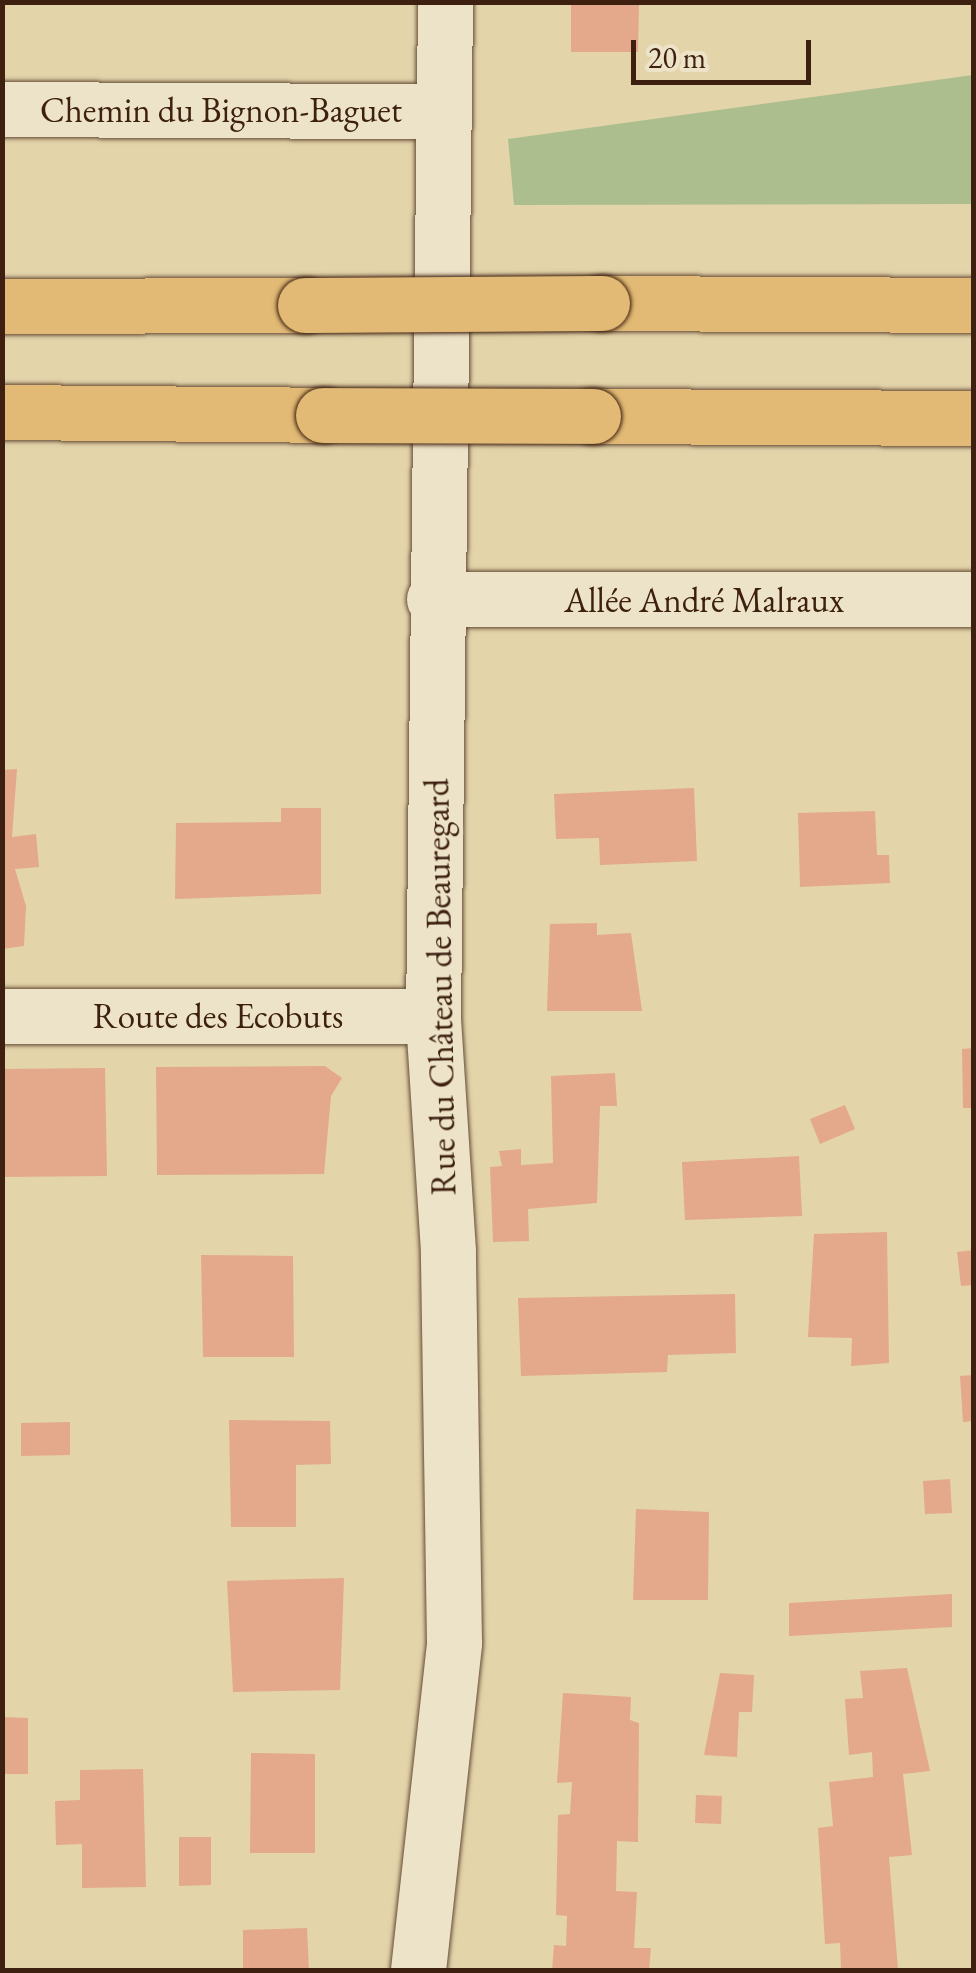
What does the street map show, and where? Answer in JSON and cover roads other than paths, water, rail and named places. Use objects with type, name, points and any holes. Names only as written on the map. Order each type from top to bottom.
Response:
[{"type":"highway","points":[[2,306],[974,305]]},
{"type":"highway","points":[[2,412],[974,418]]},
{"type":"street","name":"Rue du Château de Beauregard","points":[[418,1970],[454,1642],[448,1251],[433,1016],[439,111],[445,2]]},
{"type":"street","name":"Chemin du Bignon-Baguet","points":[[2,109],[439,111]]},
{"type":"street","name":"Allée André Malraux","points":[[434,599],[974,599]]},
{"type":"street","name":"Route des Ecobuts","points":[[2,1016],[433,1016]]}]
